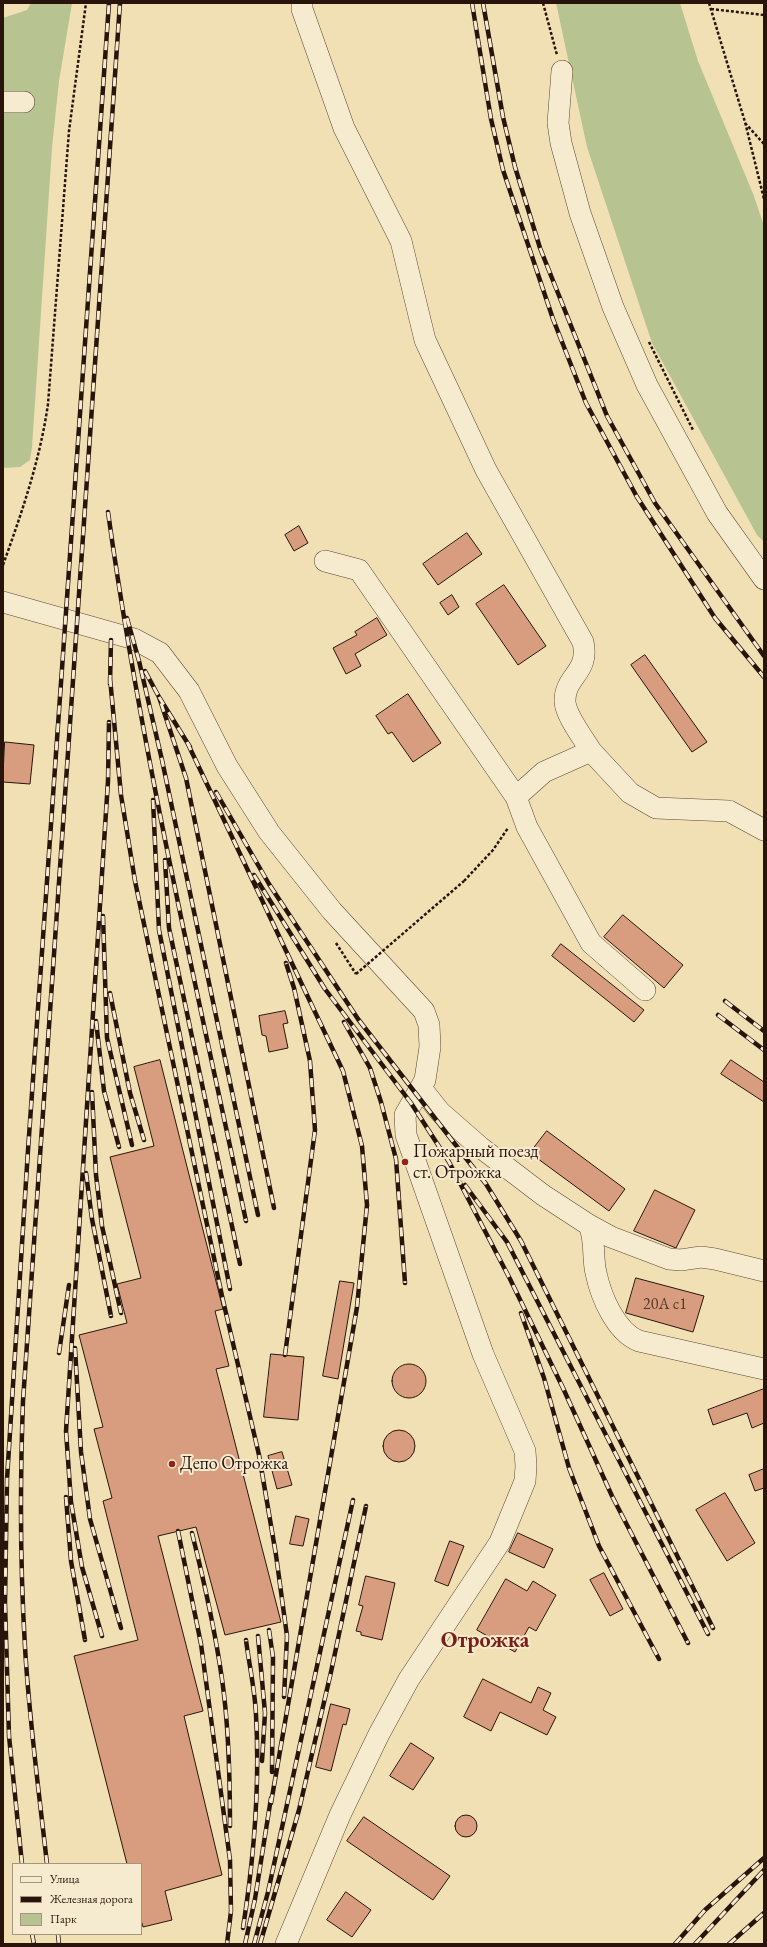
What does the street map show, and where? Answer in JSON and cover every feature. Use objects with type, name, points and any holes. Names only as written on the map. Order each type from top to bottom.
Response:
[{"type":"lane","points":[[302,3],[302,9],[344,128],[401,241],[425,340],[486,470],[583,642],[586,653],[583,663],[569,685],[565,702],[568,712],[591,751],[630,793],[656,808],[729,811],[764,830]]},
{"type":"lane","points":[[562,71],[558,123],[561,144],[580,213],[613,307],[647,385],[702,486],[717,513],[764,579]]},
{"type":"lane","points":[[3,102],[24,102]]},
{"type":"lane","points":[[325,561],[359,570],[516,798],[527,827],[591,943],[645,990]]},
{"type":"lane","points":[[3,602],[134,639],[160,653],[189,691],[227,766],[270,832],[332,911],[424,1011],[429,1025],[430,1047],[425,1080],[405,1115],[406,1135],[483,1354],[525,1451],[525,1481],[500,1542],[409,1679],[379,1734],[340,1815],[286,1944]]},
{"type":"lane","points":[[516,798],[544,772],[591,751]]},
{"type":"lane","points":[[420,1088],[440,1112],[480,1147],[543,1195],[589,1225],[611,1237],[669,1259],[681,1260],[701,1257],[715,1258],[764,1271]]},
{"type":"lane","points":[[589,1225],[594,1240],[596,1273],[602,1292],[618,1323],[626,1333],[639,1341],[764,1369]]},
{"type":"path","points":[[3,564],[24,506],[43,438],[46,418],[68,131],[86,3]]},
{"type":"path","points":[[543,3],[562,71]]},
{"type":"path","points":[[709,3],[745,122],[764,199]]},
{"type":"path","points":[[711,9],[764,15]]},
{"type":"path","points":[[745,122],[764,144]]},
{"type":"path","points":[[646,337],[696,434]]},
{"type":"path","points":[[333,938],[356,974],[464,881],[493,850]]},
{"type":"green space","points":[[31,3],[72,3],[59,81],[52,148],[32,447],[30,460],[20,467],[3,468],[3,18],[27,10]]},
{"type":"green space","points":[[556,3],[680,3],[698,61],[754,196],[764,226],[764,542],[757,535],[652,343],[587,147]]},
{"type":"building","points":[[299,526],[308,543],[294,551],[285,535]]},
{"type":"building","points":[[467,533],[482,554],[438,585],[423,564]]},
{"type":"building","points":[[504,585],[546,646],[518,665],[476,604]]},
{"type":"building","points":[[452,595],[459,607],[448,615],[440,603]]},
{"type":"building","points":[[377,618],[387,635],[355,654],[361,666],[346,674],[333,648],[357,635],[355,632]]},
{"type":"building","points":[[645,655],[707,742],[692,752],[631,665]]},
{"type":"building","points":[[408,694],[441,743],[413,762],[392,732],[388,734],[376,716]]},
{"type":"building","points":[[5,742],[34,745],[30,784],[3,782]]},
{"type":"building","points":[[623,915],[683,965],[664,988],[604,937]]},
{"type":"building","points":[[561,944],[644,1010],[634,1022],[552,956]]},
{"type":"building","points":[[285,1011],[288,1023],[283,1024],[288,1048],[269,1052],[266,1036],[262,1035],[259,1016]]},
{"type":"building","name":"Депо Отрожка","points":[[160,1060],[223,1309],[215,1311],[229,1366],[216,1369],[281,1622],[225,1635],[196,1527],[158,1536],[203,1711],[184,1716],[222,1875],[165,1891],[172,1920],[143,1927],[142,1863],[127,1863],[74,1656],[138,1640],[103,1501],[112,1498],[94,1429],[103,1427],[79,1335],[127,1323],[117,1284],[141,1278],[110,1157],[154,1146],[134,1067]]},
{"type":"building","points":[[731,1060],[764,1082],[764,1102],[721,1074]]},
{"type":"building","points":[[547,1131],[625,1189],[609,1211],[530,1153]]},
{"type":"building","points":[[655,1190],[695,1210],[676,1248],[634,1231]]},
{"type":"building","points":[[636,1278],[704,1296],[693,1332],[626,1313]]},
{"type":"building","points":[[340,1281],[354,1283],[338,1379],[323,1376]]},
{"type":"building","points":[[271,1354],[304,1357],[298,1420],[264,1417]]},
{"type":"building","points":[[409,1364],[421,1369],[426,1381],[421,1393],[409,1398],[397,1393],[392,1381],[397,1369]]},
{"type":"building","points":[[764,1389],[764,1423],[752,1428],[747,1413],[713,1425],[708,1410]]},
{"type":"building","points":[[396,1430],[402,1430],[411,1434],[415,1446],[411,1458],[402,1462],[396,1462],[387,1458],[383,1449],[383,1443],[387,1434]]},
{"type":"building","points":[[282,1452],[292,1485],[277,1489],[268,1456]]},
{"type":"building","points":[[764,1469],[764,1488],[755,1491],[749,1475]]},
{"type":"building","points":[[725,1493],[755,1543],[727,1561],[696,1510]]},
{"type":"building","points":[[296,1516],[309,1519],[303,1546],[290,1544]]},
{"type":"building","points":[[518,1533],[553,1549],[544,1568],[509,1552]]},
{"type":"building","points":[[450,1541],[464,1546],[448,1586],[435,1581]]},
{"type":"building","points":[[604,1573],[623,1609],[610,1616],[590,1580]]},
{"type":"building","points":[[366,1576],[395,1583],[382,1640],[361,1635],[361,1632],[356,1631],[363,1606],[359,1605]]},
{"type":"building","points":[[506,1579],[527,1591],[533,1581],[556,1595],[536,1631],[529,1627],[515,1652],[477,1630]]},
{"type":"building","points":[[483,1679],[531,1703],[538,1687],[551,1693],[543,1710],[556,1717],[547,1735],[500,1712],[491,1731],[464,1717]]},
{"type":"building","points":[[331,1704],[350,1709],[346,1725],[343,1724],[331,1771],[316,1767]]},
{"type":"building","points":[[411,1743],[434,1758],[413,1790],[390,1776]]},
{"type":"building","points":[[466,1815],[474,1818],[477,1826],[474,1834],[466,1837],[458,1834],[455,1826],[458,1818]]},
{"type":"building","points":[[364,1817],[450,1876],[433,1900],[347,1841]]},
{"type":"building","points":[[346,1892],[371,1910],[352,1937],[327,1920]]},
{"type":"railway","points":[[22,1863],[9,1736],[5,1603],[7,1479],[28,1150],[109,3]]},
{"type":"railway","points":[[47,1863],[34,1756],[23,1616],[21,1524],[23,1401],[120,3]]},
{"type":"railway","points":[[472,3],[491,119],[503,170],[553,319],[586,403],[637,497],[715,618],[764,677]]},
{"type":"railway","points":[[483,3],[503,117],[515,167],[540,248],[607,416],[655,503],[764,656]]},
{"type":"railway","points":[[108,512],[121,601],[153,779],[189,956],[246,1221]]},
{"type":"railway","points":[[127,618],[139,661],[162,760],[258,1215]]},
{"type":"railway","points":[[110,684],[111,640]]},
{"type":"railway","points":[[145,671],[159,697],[186,778],[274,1208]]},
{"type":"railway","points":[[110,678],[121,795],[135,881],[222,1296],[259,1455],[276,1555],[287,1636],[284,1697]]},
{"type":"railway","points":[[159,697],[190,747]]},
{"type":"railway","points":[[102,1636],[82,1567],[71,1502],[66,1431],[108,781],[109,722]]},
{"type":"railway","points":[[187,742],[343,1071],[362,1146],[367,1205],[357,1307],[271,1803]]},
{"type":"railway","points":[[216,792],[269,884],[358,1019],[486,1184],[521,1241],[713,1628]]},
{"type":"railway","points":[[153,800],[159,930],[230,1289]]},
{"type":"railway","points":[[165,860],[169,928],[240,1264]]},
{"type":"railway","points":[[254,875],[325,989],[411,1103],[449,1162],[510,1279],[563,1388],[612,1496],[688,1643]]},
{"type":"railway","points":[[103,916],[107,1038],[132,1145]]},
{"type":"railway","points":[[285,1355],[315,1130],[310,1061],[294,988],[286,963]]},
{"type":"railway","points":[[110,993],[130,1093],[144,1140]]},
{"type":"railway","points":[[725,1001],[764,1031]]},
{"type":"railway","points":[[718,1015],[764,1050]]},
{"type":"railway","points":[[96,1021],[104,1091],[119,1147]]},
{"type":"railway","points":[[344,1022],[370,1068],[381,1102],[396,1159],[405,1283]]},
{"type":"railway","points":[[92,1092],[96,1175],[102,1226],[121,1313]]},
{"type":"railway","points":[[86,1173],[92,1219],[111,1316]]},
{"type":"railway","points":[[465,1185],[507,1242],[708,1634]]},
{"type":"railway","points":[[59,1353],[69,1285]]},
{"type":"railway","points":[[521,1313],[544,1378],[569,1468],[599,1546],[659,1659]]},
{"type":"railway","points":[[75,1348],[81,1452],[90,1519],[121,1628]]},
{"type":"railway","points":[[66,1497],[71,1561],[85,1640]]},
{"type":"railway","points":[[254,1944],[268,1892],[353,1500]]},
{"type":"railway","points":[[260,1944],[299,1810],[331,1672],[366,1506]]},
{"type":"railway","points":[[178,1531],[201,1644],[230,1860],[231,1911],[227,1944]]},
{"type":"railway","points":[[192,1533],[213,1624],[224,1697],[229,1752],[230,1826]]},
{"type":"railway","points":[[269,1630],[273,1657],[272,1772]]},
{"type":"railway","points":[[258,1636],[265,1713],[262,1761]]},
{"type":"railway","points":[[243,1928],[253,1849],[257,1795],[255,1706],[246,1640]]},
{"type":"railway","points":[[245,1944],[255,1899],[271,1798]]},
{"type":"railway","points":[[675,1944],[705,1910],[764,1858]]},
{"type":"railway","points":[[695,1944],[764,1870]]},
{"type":"railway","points":[[729,1944],[764,1913]]},
{"type":"railway","points":[[32,1935],[34,1944]]},
{"type":"railway","points":[[58,1935],[59,1944]]},
{"type":"place","name":"Пожарный поезд ст. Отрожка","points":[[405,1162]]},
{"type":"place","name":"Депо Отрожка","points":[[172,1464]]},
{"type":"district","name":"Отрожка","points":[[485,1641]]}]
